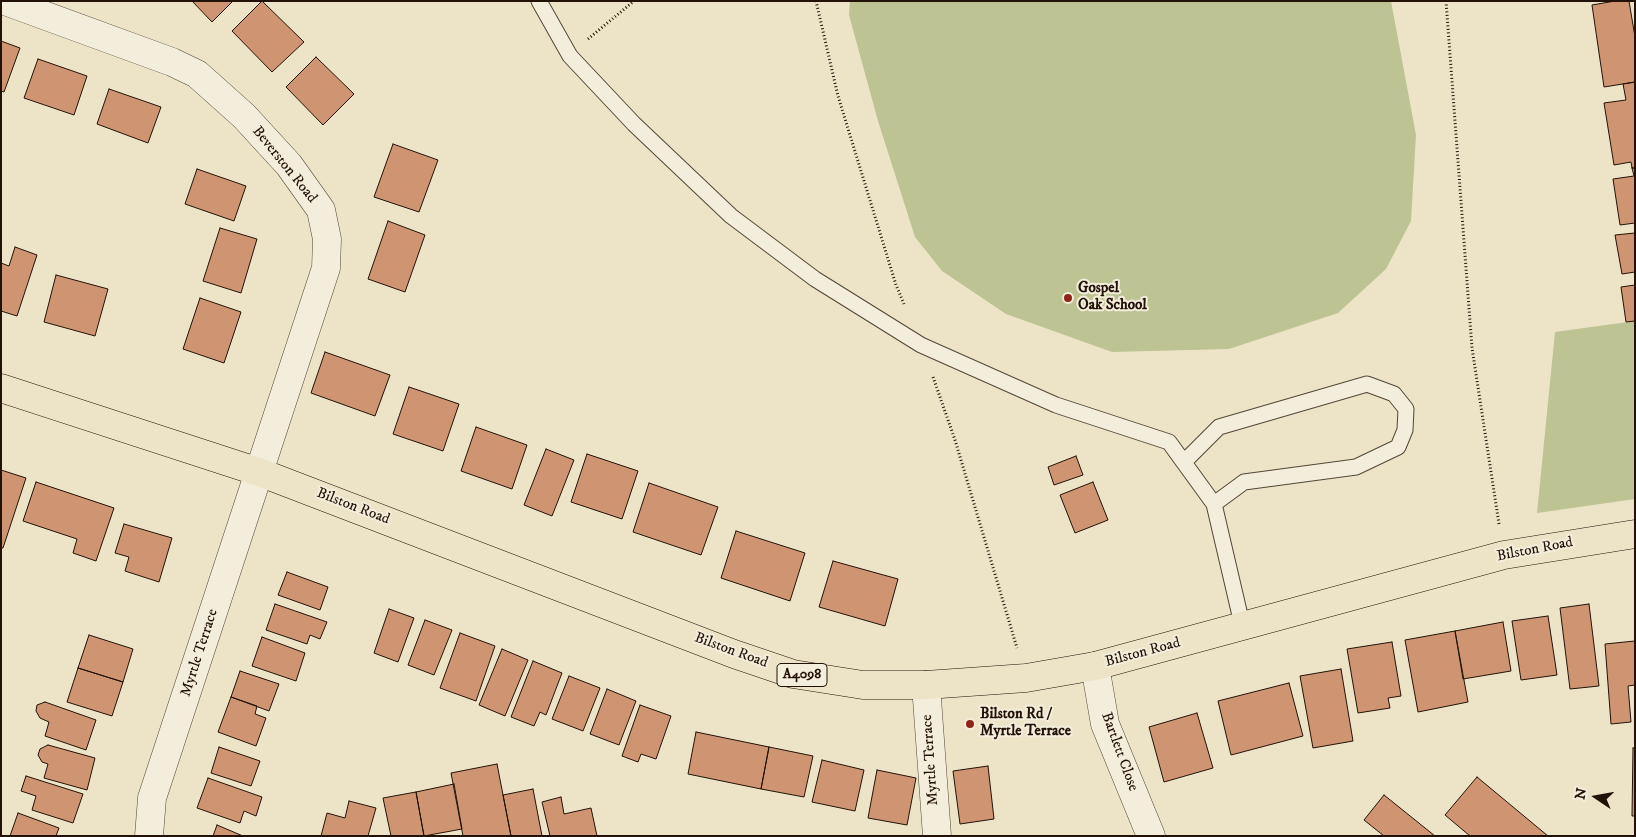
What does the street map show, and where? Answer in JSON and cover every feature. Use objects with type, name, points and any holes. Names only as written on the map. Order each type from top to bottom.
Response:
[{"type":"main road","name":"Bilston Road","points":[[1,388],[259,472],[734,654],[793,674],[862,685],[926,685],[1026,678],[1095,666],[1161,650],[1242,624],[1504,555],[1635,534]]},
{"type":"street","name":"Beverston Road","points":[[5,1],[164,59],[197,74],[244,116],[289,165],[321,210],[327,239],[326,268],[259,472]]},
{"type":"street","name":"Myrtle Terrace","points":[[149,836],[152,798],[259,472]]},
{"type":"street","name":"Bartlett Close","points":[[1095,666],[1105,724],[1151,836]]},
{"type":"street","name":"Myrtle Terrace","points":[[926,685],[936,836]]},
{"type":"lane","points":[[538,1],[570,56],[634,124],[731,216],[815,279],[921,345],[1056,405],[1169,442],[1214,504],[1242,624]]},
{"type":"lane","points":[[1184,462],[1219,427],[1367,384],[1394,394],[1406,409],[1405,430],[1398,447],[1356,468],[1244,482],[1214,504]]},
{"type":"path","points":[[570,56],[618,12],[634,1]]},
{"type":"path","points":[[1446,1],[1472,348],[1504,555]]},
{"type":"green space","points":[[850,1],[1391,1],[1416,135],[1411,221],[1386,269],[1338,313],[1229,349],[1112,352],[1006,314],[942,271],[915,237],[878,121],[849,15]]},
{"type":"green space","points":[[1635,321],[1635,499],[1537,513],[1555,332]]},
{"type":"building","points":[[192,1],[233,1],[212,22]]},
{"type":"building","points":[[262,1],[304,42],[272,72],[232,31]]},
{"type":"building","points":[[1615,1],[1629,1],[1635,37],[1635,82],[1604,87],[1592,5]]},
{"type":"building","points":[[1,41],[20,48],[4,92],[1,91]]},
{"type":"building","points":[[316,57],[354,94],[323,125],[286,87]]},
{"type":"building","points":[[38,59],[87,76],[74,115],[24,98]]},
{"type":"building","points":[[1635,82],[1635,168],[1632,168],[1631,162],[1614,165],[1604,103],[1626,100],[1623,84]]},
{"type":"building","points":[[109,89],[161,107],[148,143],[97,124]]},
{"type":"building","points":[[393,144],[438,160],[419,212],[374,197]]},
{"type":"building","points":[[1632,168],[1635,168],[1635,223],[1620,225],[1613,179],[1634,176]]},
{"type":"building","points":[[197,169],[246,186],[234,221],[185,204]]},
{"type":"building","points":[[388,221],[425,235],[405,292],[368,279]]},
{"type":"building","points":[[220,228],[257,239],[241,293],[203,281]]},
{"type":"building","points":[[1635,233],[1635,272],[1622,274],[1615,235]]},
{"type":"building","points":[[15,247],[37,255],[17,316],[1,311],[1,263],[9,266]]},
{"type":"building","points":[[56,275],[108,289],[95,336],[44,322]]},
{"type":"building","points":[[1635,285],[1635,321],[1626,322],[1621,287]]},
{"type":"building","points":[[200,298],[241,312],[224,363],[183,349]]},
{"type":"building","points":[[325,352],[390,375],[375,416],[311,393]]},
{"type":"building","points":[[409,387],[459,404],[443,451],[393,434]]},
{"type":"building","points":[[476,427],[527,445],[512,489],[461,471]]},
{"type":"building","points":[[546,449],[574,460],[552,516],[524,505]]},
{"type":"building","points":[[587,454],[638,471],[622,519],[571,502]]},
{"type":"building","points":[[1076,456],[1083,475],[1054,485],[1048,467]]},
{"type":"building","points":[[1,470],[26,478],[3,548],[1,548]]},
{"type":"building","points":[[36,482],[114,508],[96,561],[73,553],[77,539],[23,521]]},
{"type":"building","points":[[1093,482],[1108,520],[1075,533],[1060,495]]},
{"type":"building","points":[[649,483],[718,507],[701,555],[633,532]]},
{"type":"building","points":[[124,524],[172,538],[159,582],[125,571],[129,557],[115,553]]},
{"type":"building","points":[[736,531],[805,553],[790,601],[721,578]]},
{"type":"building","points":[[833,561],[898,579],[885,626],[819,607]]},
{"type":"building","points":[[287,572],[328,587],[320,610],[278,595]]},
{"type":"building","points":[[275,604],[327,622],[320,639],[310,635],[307,644],[266,630]]},
{"type":"building","points":[[1589,604],[1599,686],[1570,689],[1560,608]]},
{"type":"building","points":[[389,609],[414,618],[398,662],[374,653]]},
{"type":"building","points":[[1548,616],[1557,675],[1521,680],[1512,621]]},
{"type":"building","points":[[425,620],[452,630],[434,675],[408,665]]},
{"type":"building","points":[[1503,622],[1511,671],[1463,679],[1455,631]]},
{"type":"building","points":[[1455,631],[1468,702],[1418,712],[1405,640]]},
{"type":"building","points":[[460,633],[495,646],[476,701],[440,688]]},
{"type":"building","points":[[89,635],[133,649],[123,682],[78,668]]},
{"type":"building","points":[[262,637],[305,653],[296,681],[252,666]]},
{"type":"building","points":[[1635,641],[1635,685],[1628,686],[1631,722],[1611,724],[1605,644]]},
{"type":"building","points":[[1392,642],[1401,696],[1388,698],[1390,708],[1358,713],[1347,649]]},
{"type":"building","points":[[502,649],[528,660],[505,716],[479,705]]},
{"type":"building","points":[[533,661],[562,673],[546,715],[540,712],[534,726],[511,717]]},
{"type":"building","points":[[78,668],[123,682],[112,716],[67,702]]},
{"type":"building","points":[[1341,669],[1353,741],[1313,748],[1300,676]]},
{"type":"building","points":[[240,671],[279,684],[269,711],[231,697]]},
{"type":"building","points":[[569,676],[600,688],[583,731],[552,719]]},
{"type":"building","points":[[1289,683],[1303,736],[1231,755],[1218,701]]},
{"type":"building","points":[[607,689],[636,701],[619,745],[590,734]]},
{"type":"building","points":[[231,697],[257,706],[255,714],[266,718],[256,746],[218,732]]},
{"type":"building","points":[[45,702],[96,720],[86,750],[45,736],[49,722],[40,718],[36,711],[37,705]]},
{"type":"building","points":[[640,705],[671,716],[656,759],[641,754],[638,762],[622,756]]},
{"type":"building","points":[[1197,713],[1213,768],[1164,782],[1149,727]]},
{"type":"building","points":[[696,732],[769,747],[761,789],[688,774]]},
{"type":"building","points":[[48,745],[95,758],[87,790],[44,778],[48,764],[42,762],[38,755],[40,749]]},
{"type":"building","points":[[219,747],[260,761],[251,786],[211,773]]},
{"type":"building","points":[[769,747],[813,756],[804,797],[761,789]]},
{"type":"building","points":[[1633,748],[1635,748],[1635,816],[1632,816]]},
{"type":"building","points":[[822,760],[864,770],[855,811],[812,802]]},
{"type":"building","points":[[497,764],[511,836],[463,836],[451,773]]},
{"type":"building","points":[[988,766],[994,819],[960,824],[953,771]]},
{"type":"building","points":[[877,770],[916,778],[907,825],[868,818]]},
{"type":"building","points":[[26,776],[83,794],[73,823],[32,810],[36,796],[21,791]]},
{"type":"building","points":[[1477,777],[1548,836],[1470,836],[1445,815]]},
{"type":"building","points":[[208,778],[262,797],[256,816],[244,811],[240,823],[197,808]]},
{"type":"building","points":[[454,784],[462,829],[424,836],[416,792]]},
{"type":"building","points":[[533,789],[542,836],[511,836],[503,795]]},
{"type":"building","points":[[416,792],[424,836],[391,836],[383,798]]},
{"type":"building","points":[[1384,795],[1435,836],[1384,836],[1364,820]]},
{"type":"building","points":[[561,797],[564,814],[591,808],[597,836],[550,836],[542,802]]},
{"type":"building","points":[[349,801],[376,808],[368,836],[321,836],[327,813],[345,818]]},
{"type":"building","points":[[18,813],[59,828],[56,836],[10,836]]},
{"type":"building","points":[[217,825],[243,836],[213,836]]},
{"type":"place","name":"Gospel Oak School","points":[[1068,298]]},
{"type":"place","name":"Bilston Rd / Myrtle Terrace","points":[[970,724]]}]
